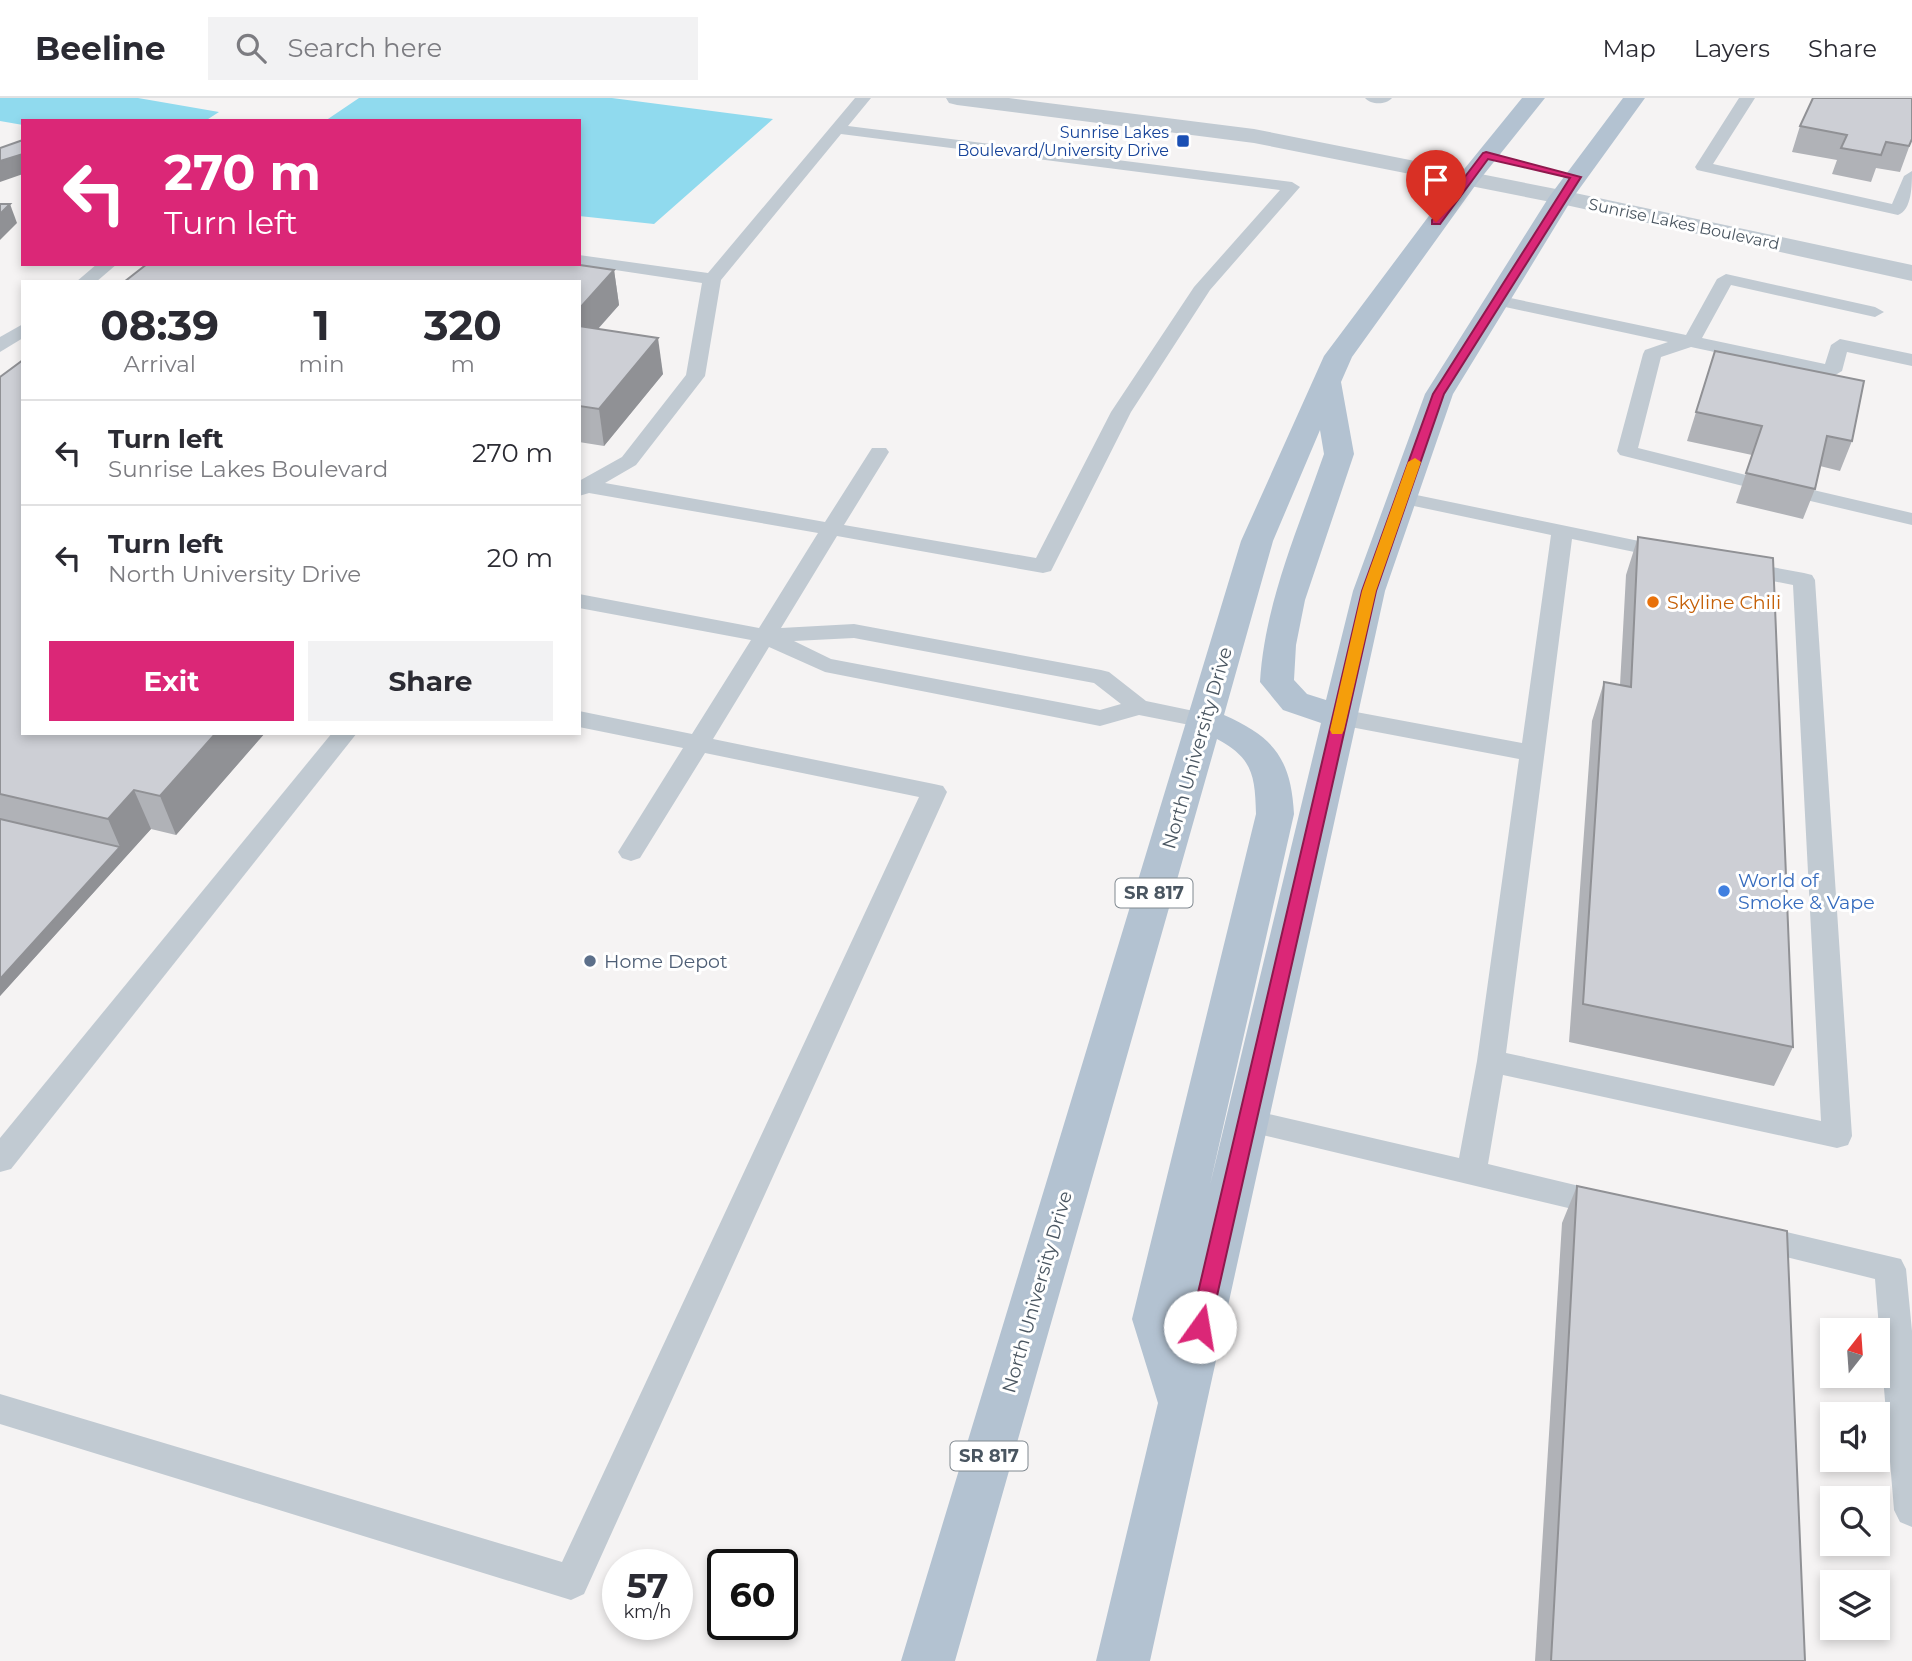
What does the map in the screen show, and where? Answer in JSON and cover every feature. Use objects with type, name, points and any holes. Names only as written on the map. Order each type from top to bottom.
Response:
[{"type":"main road","name":"North University Drive","points":[[928,1661],[1257,541],[1338,356],[1469,178],[1474,153],[1534,98]]},
{"type":"main road","points":[[1123,1661],[1369,591],[1438,394],[1569,187],[1634,98]]},
{"type":"main road","points":[[1327,383],[1339,454],[1289,600],[1279,645],[1277,682],[1295,702],[1340,718]]},
{"type":"main road","points":[[1182,1405],[1156,1319],[1275,814],[1275,783],[1263,755],[1241,735],[1205,720]]},
{"type":"street","name":"Sunrise Lakes Boulevard","points":[[957,98],[1254,136],[1469,178],[1569,187],[1724,208]]},
{"type":"street","points":[[1224,110],[1262,115]]},
{"type":"street","points":[[1474,153],[1512,162]]},
{"type":"street","name":"Sunrise Lakes Boulevard","points":[[1550,171],[1569,187],[1912,273]]},
{"type":"lane","points":[[582,488],[629,461],[695,376],[698,345],[712,279],[863,98]]},
{"type":"lane","points":[[1373,98],[1384,98]]},
{"type":"lane","points":[[1747,98],[1703,167],[1898,210],[1912,176]]},
{"type":"lane","points":[[582,488],[1043,566],[1121,412],[1203,287],[1292,187],[838,130]]},
{"type":"lane","points":[[581,260],[712,279]]},
{"type":"lane","points":[[88,280],[105,266]]},
{"type":"lane","points":[[1744,480],[1627,452],[1652,354],[1692,340],[1726,279],[1875,312]]},
{"type":"lane","points":[[1496,300],[1832,371],[1840,345],[1912,360]]},
{"type":"lane","points":[[0,346],[21,330]]},
{"type":"lane","points":[[631,852],[879,452]]},
{"type":"lane","points":[[1809,495],[1912,519]]},
{"type":"lane","points":[[1402,498],[1804,580],[1837,1136],[1491,1060]]},
{"type":"lane","points":[[1471,1173],[1491,1060],[1562,532]]},
{"type":"lane","points":[[581,601],[766,636],[854,631],[1101,677],[1139,707]]},
{"type":"lane","points":[[766,636],[825,665],[1087,716],[1100,718],[1139,707],[1205,720]]},
{"type":"lane","points":[[1340,718],[1531,753]]},
{"type":"lane","points":[[0,1409],[571,1582],[934,792],[581,719]]},
{"type":"lane","points":[[0,1160],[343,735]]},
{"type":"lane","points":[[1247,1121],[1633,1210]]},
{"type":"lane","points":[[1728,1232],[1890,1269],[1912,1510]]},
{"type":"water","points":[[0,98],[138,98],[219,112],[208,119],[21,119],[21,125],[0,121]]},
{"type":"water","points":[[359,98],[612,98],[773,119],[654,224],[581,216],[581,119],[328,119]]},
{"type":"building","points":[[1813,98],[1912,98],[1912,139],[1909,146],[1886,142],[1881,155],[1841,148],[1847,135],[1800,126]]},
{"type":"building","points":[[21,141],[21,155],[0,161],[0,148]]},
{"type":"building","points":[[0,204],[10,204],[0,214]]},
{"type":"building","points":[[581,265],[614,270],[581,307],[581,280],[127,280],[144,266]]},
{"type":"building","points":[[581,326],[658,338],[599,409],[581,406]]},
{"type":"building","points":[[1715,351],[1864,381],[1852,441],[1827,436],[1815,489],[1746,473],[1762,426],[1696,412]]},
{"type":"building","points":[[21,361],[21,735],[214,735],[160,796],[134,790],[108,819],[0,794],[0,377]]},
{"type":"building","points":[[1638,537],[1773,558],[1793,1047],[1583,1004],[1604,682],[1631,687]]},
{"type":"building","points":[[0,819],[120,847],[0,979]]},
{"type":"building","points":[[1577,1186],[1787,1231],[1805,1661],[1551,1661]]},
{"type":"slow traffic","points":[[1337,730],[1369,591],[1415,462]]},
{"type":"place","name":"Sunrise Lakes Boulevard/University Drive","points":[[1183,141]]},
{"type":"place","name":"Skyline Chili","points":[[1653,602]]},
{"type":"place","name":"World of Smoke & Vape","points":[[1724,891]]},
{"type":"place","name":"Home Depot","points":[[590,961]]},
{"type":"route","points":[[1200,1327],[1369,591],[1438,394],[1576,177],[1486,155],[1436,222]]}]
